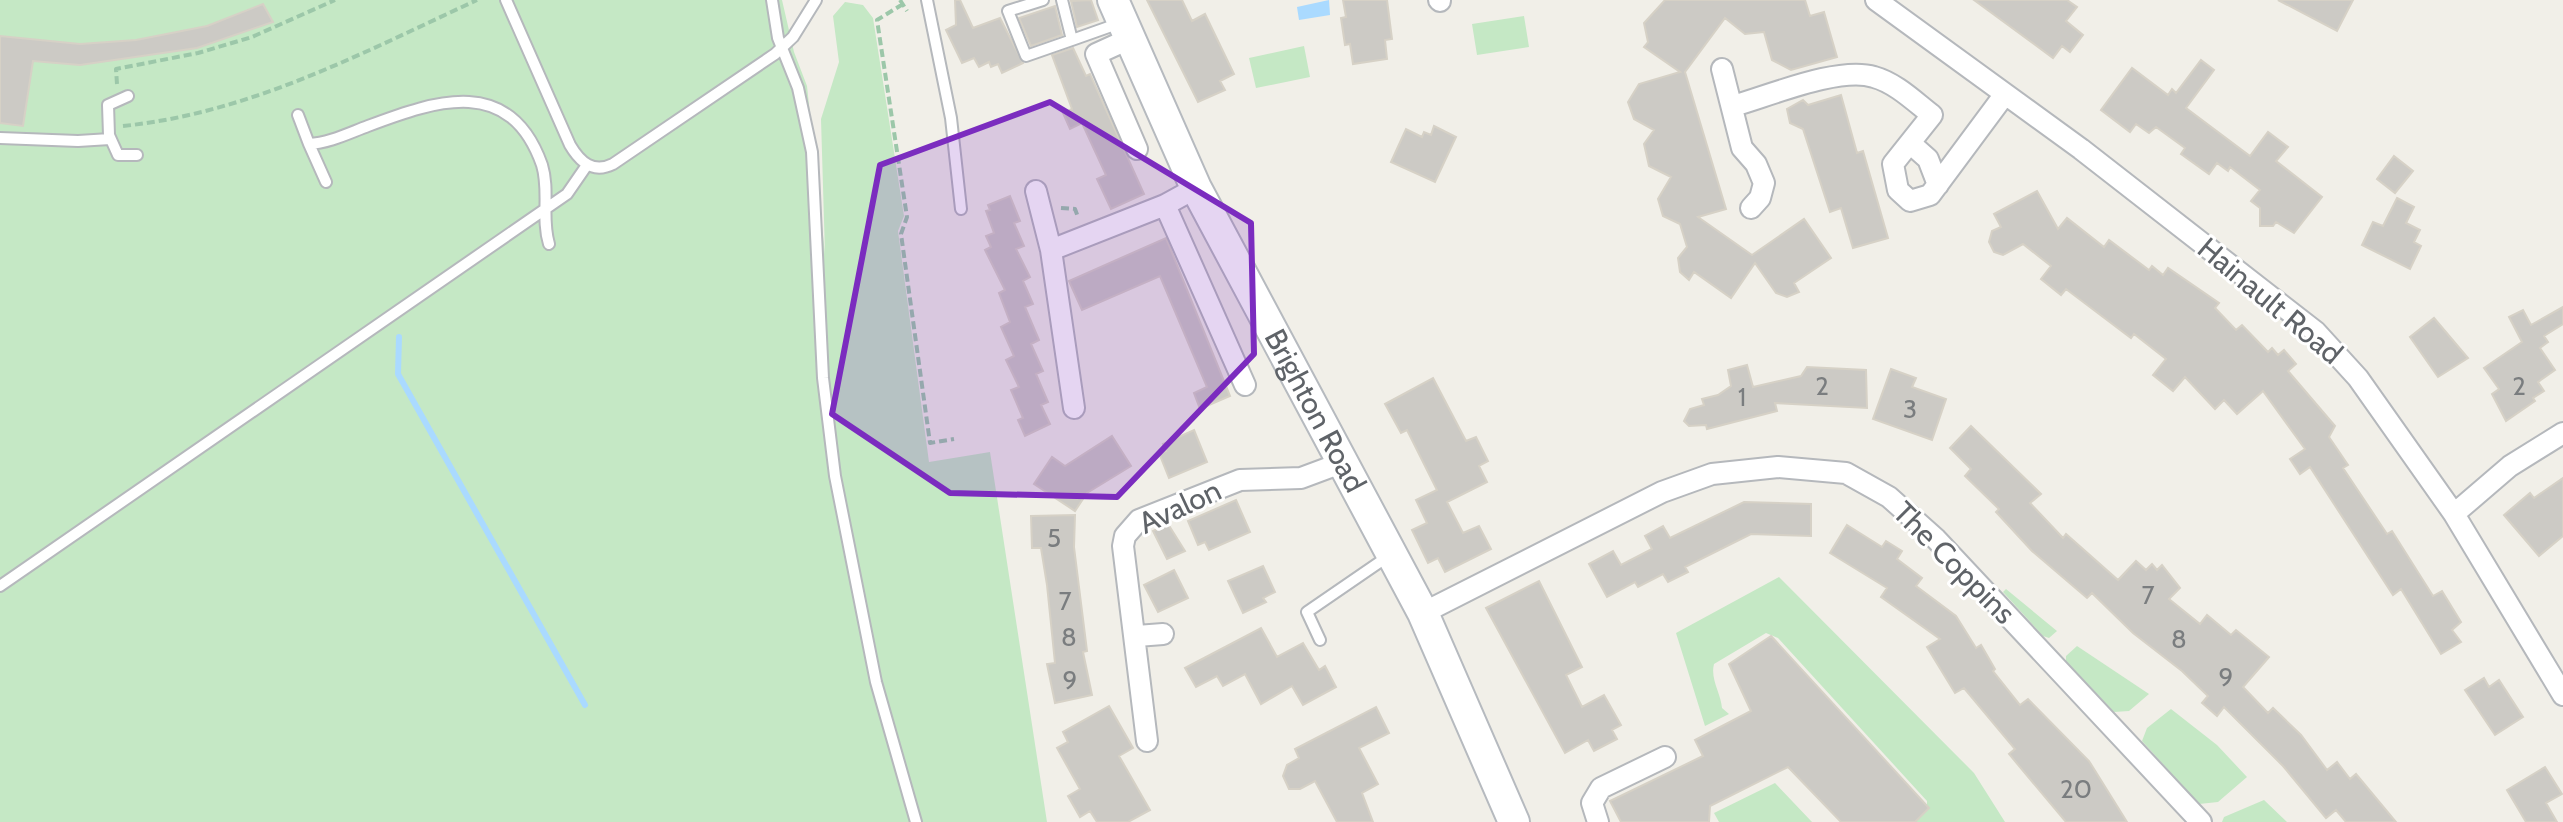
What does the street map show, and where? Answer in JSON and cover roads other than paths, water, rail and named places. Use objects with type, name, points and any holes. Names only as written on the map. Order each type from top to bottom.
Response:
[{"type":"street","name":"Hainault Road","points":[[1876,0],[2005,94],[2316,332],[2358,378],[2454,514],[2563,695]]},
{"type":"street","points":[[1122,21],[1096,54],[1137,149]]},
{"type":"street","name":"Brighton Road","points":[[1122,21],[1196,188],[1284,358],[1344,462],[1423,613],[1514,822]]},
{"type":"street","points":[[1722,69],[1742,148],[1756,164],[1764,183],[1760,198],[1751,208]]},
{"type":"street","points":[[1733,106],[1847,74],[1874,77],[1901,90],[1932,115],[1893,164],[1898,190],[1910,201],[1930,195],[2005,94]]},
{"type":"street","points":[[1910,143],[1928,159],[1938,185]]},
{"type":"street","points":[[1051,250],[1165,205],[1196,188]]},
{"type":"street","points":[[1038,197],[1081,386],[1074,408]]},
{"type":"street","points":[[1165,205],[1245,385]]},
{"type":"street","points":[[2454,514],[2510,466],[2563,433]]},
{"type":"street","name":"Avalon","points":[[1147,741],[1137,636],[1123,546],[1130,527],[1139,520],[1240,480],[1301,478],[1344,462]]},
{"type":"street","name":"The Coppins","points":[[1423,613],[1662,492],[1712,474],[1778,467],[1846,473],[1889,497],[1936,539],[2201,822]]},
{"type":"street","points":[[1137,636],[1163,634]]},
{"type":"street","points":[[1598,822],[1592,803],[1601,788],[1665,757]]},
{"type":"lane","points":[[506,0],[570,145],[587,165],[604,168],[782,48],[816,0]]},
{"type":"lane","points":[[772,0],[782,48],[798,88],[812,152],[823,378],[835,476],[876,682],[916,822]]},
{"type":"lane","points":[[927,0],[951,118],[961,209]]},
{"type":"lane","points":[[1043,0],[1008,11],[1026,56],[1122,21]]},
{"type":"lane","points":[[1062,0],[1072,40]]},
{"type":"lane","points":[[123,97],[111,101],[107,111],[110,139],[118,155],[137,155]]},
{"type":"lane","points":[[309,144],[430,107],[466,100],[483,101],[497,107],[516,122],[536,153],[545,181],[544,210],[549,244]]},
{"type":"lane","points":[[298,115],[326,182]]},
{"type":"lane","points":[[0,138],[110,139]]},
{"type":"lane","points":[[0,586],[567,194],[587,165]]},
{"type":"lane","points":[[1320,640],[1307,612],[1392,553]]},
{"type":"water","points":[[1329,0],[1330,15],[1299,20],[1297,7]]},
{"type":"waterway","points":[[399,337],[398,374],[585,705]]}]
